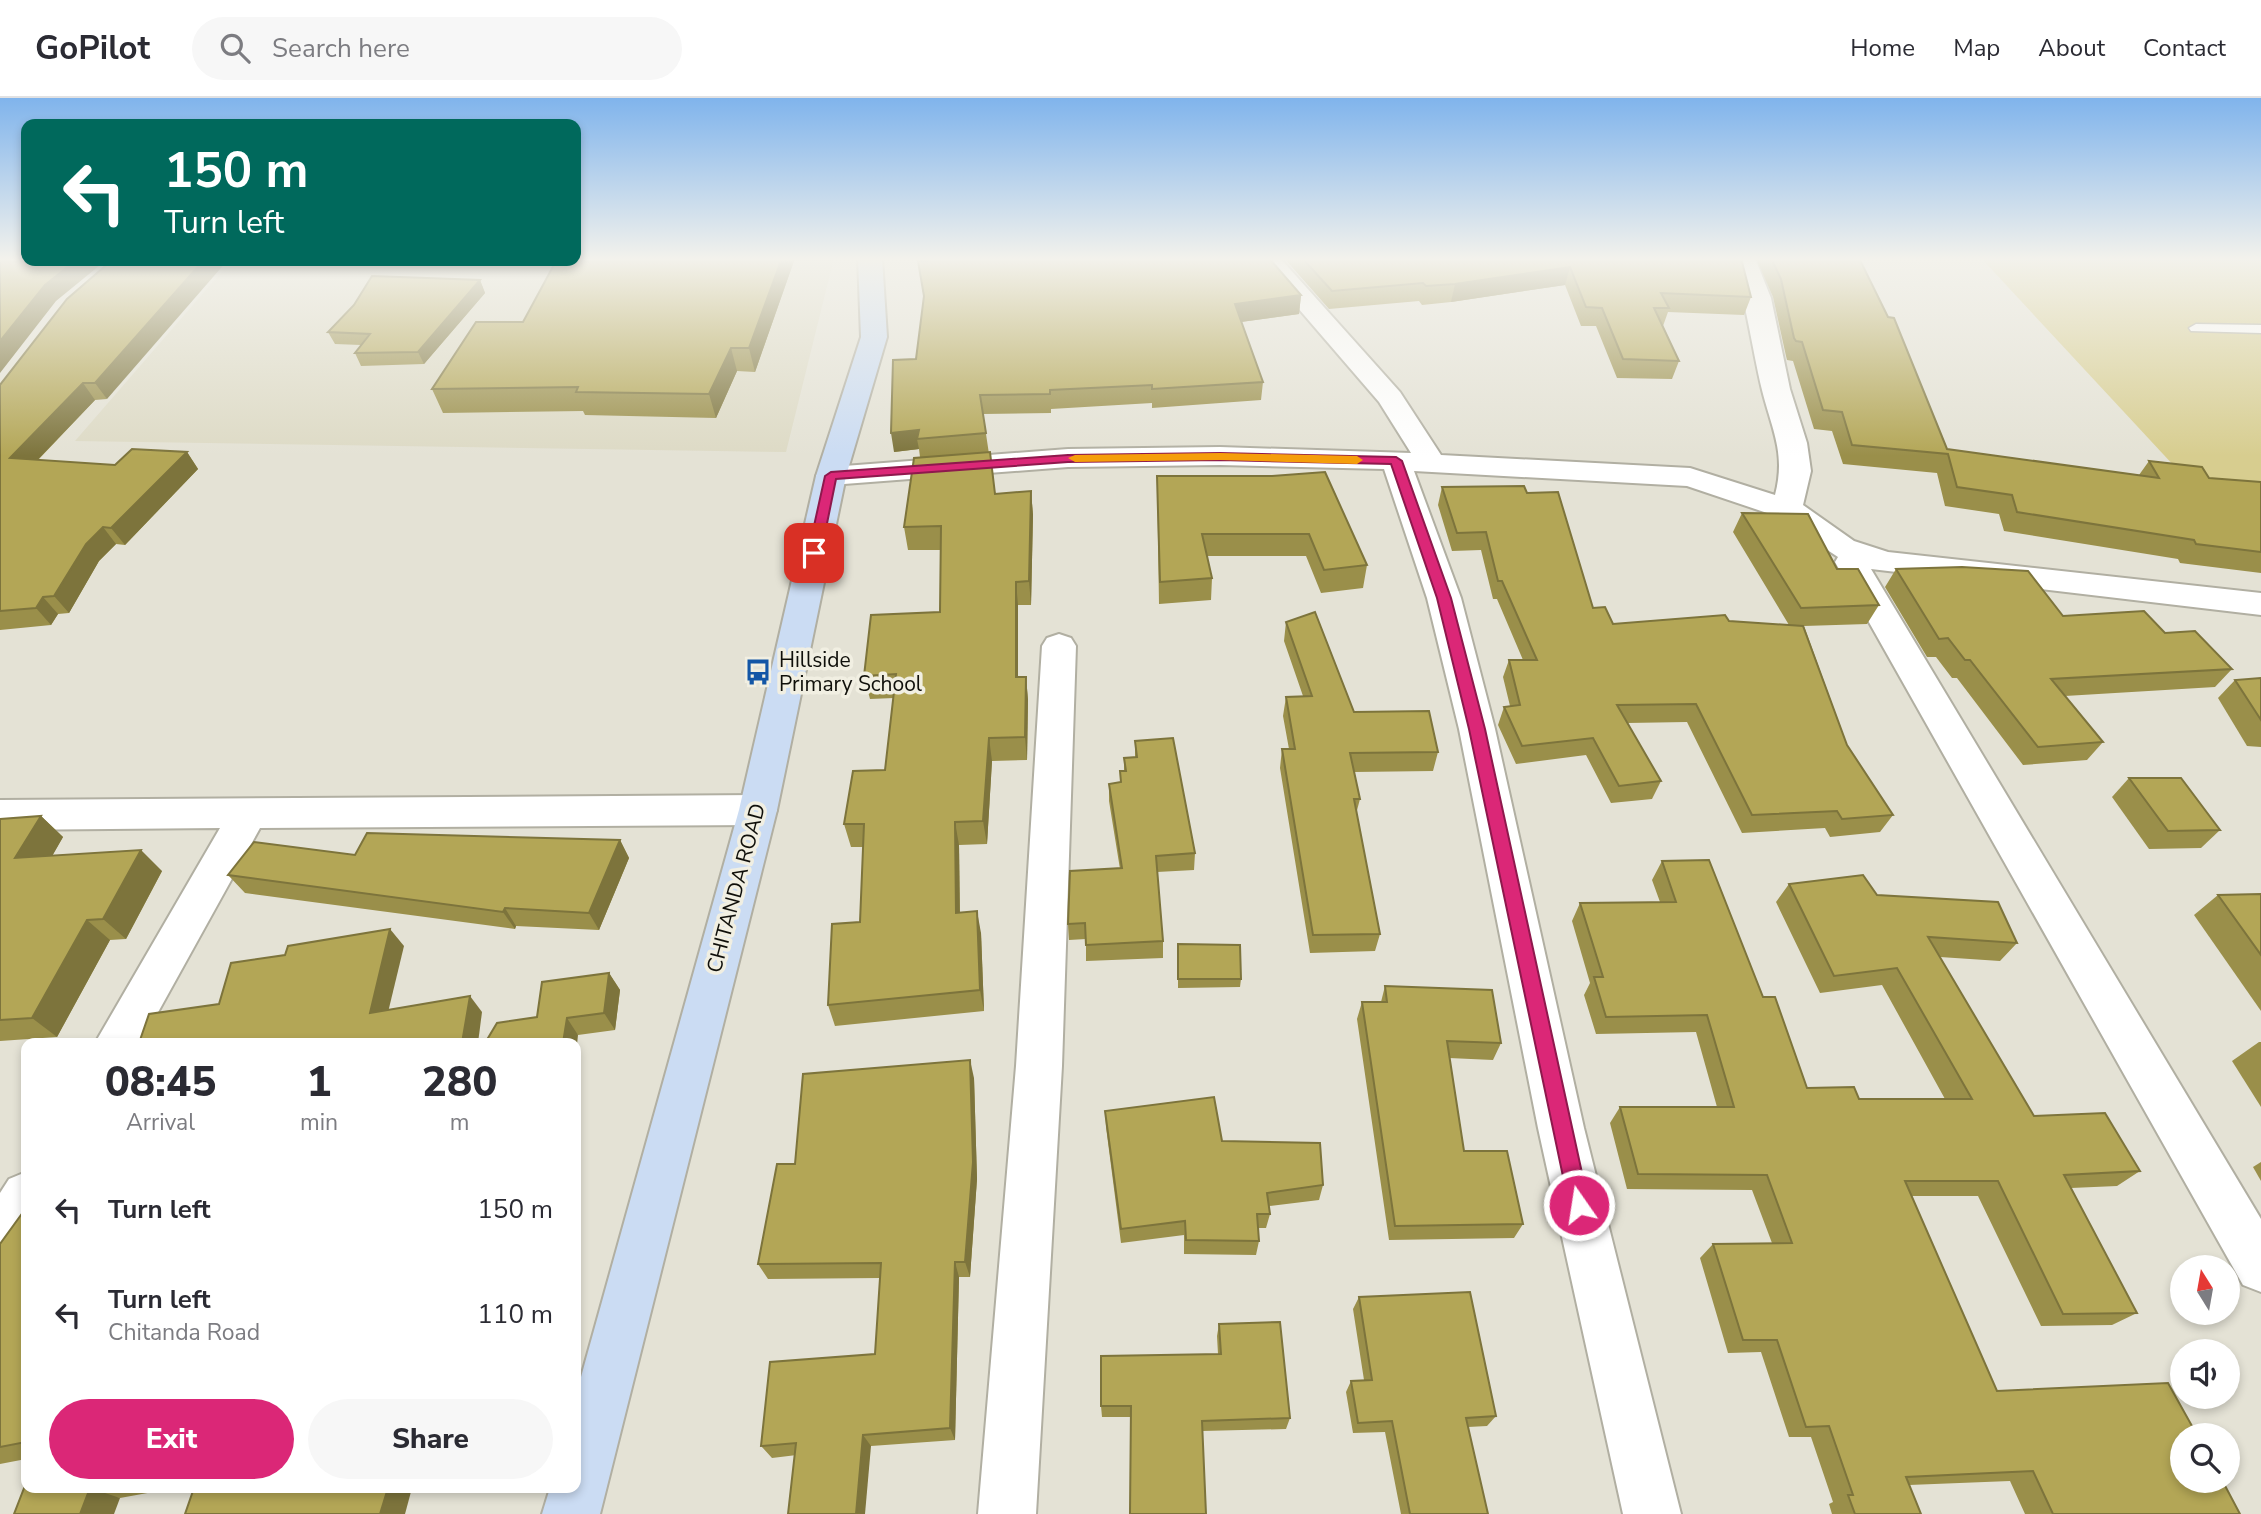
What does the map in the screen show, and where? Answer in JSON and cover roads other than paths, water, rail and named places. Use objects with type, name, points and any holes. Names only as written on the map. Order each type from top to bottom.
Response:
[{"type":"street","name":"CHITANDA ROAD","points":[[581,1476],[758,810],[831,476],[874,337],[873,324]]},
{"type":"street","points":[[1325,324],[1390,398],[1414,462],[1477,729],[1561,1128],[1652,1514]]},
{"type":"street","points":[[1763,324],[1776,389],[1793,443],[1796,471],[1787,509]]},
{"type":"street","points":[[831,476],[1068,458],[1220,456],[1414,462],[1690,477],[1787,509],[1813,524],[1843,548],[1884,562],[2261,604]]},
{"type":"street","points":[[1843,548],[2261,1267]]},
{"type":"street","points":[[1007,1514],[1039,1066],[1059,646]]},
{"type":"street","points":[[0,814],[248,815],[758,810]]},
{"type":"street","points":[[120,1038],[248,815]]},
{"type":"street","points":[[0,1239],[21,1204]]},
{"type":"street","name":"CHITANDA ROAD","points":[[571,1514],[577,1493]]},
{"type":"lane","points":[[2196,328],[2261,330]]},
{"type":"place","name":"Hillside Primary School","points":[[758,672]]}]
